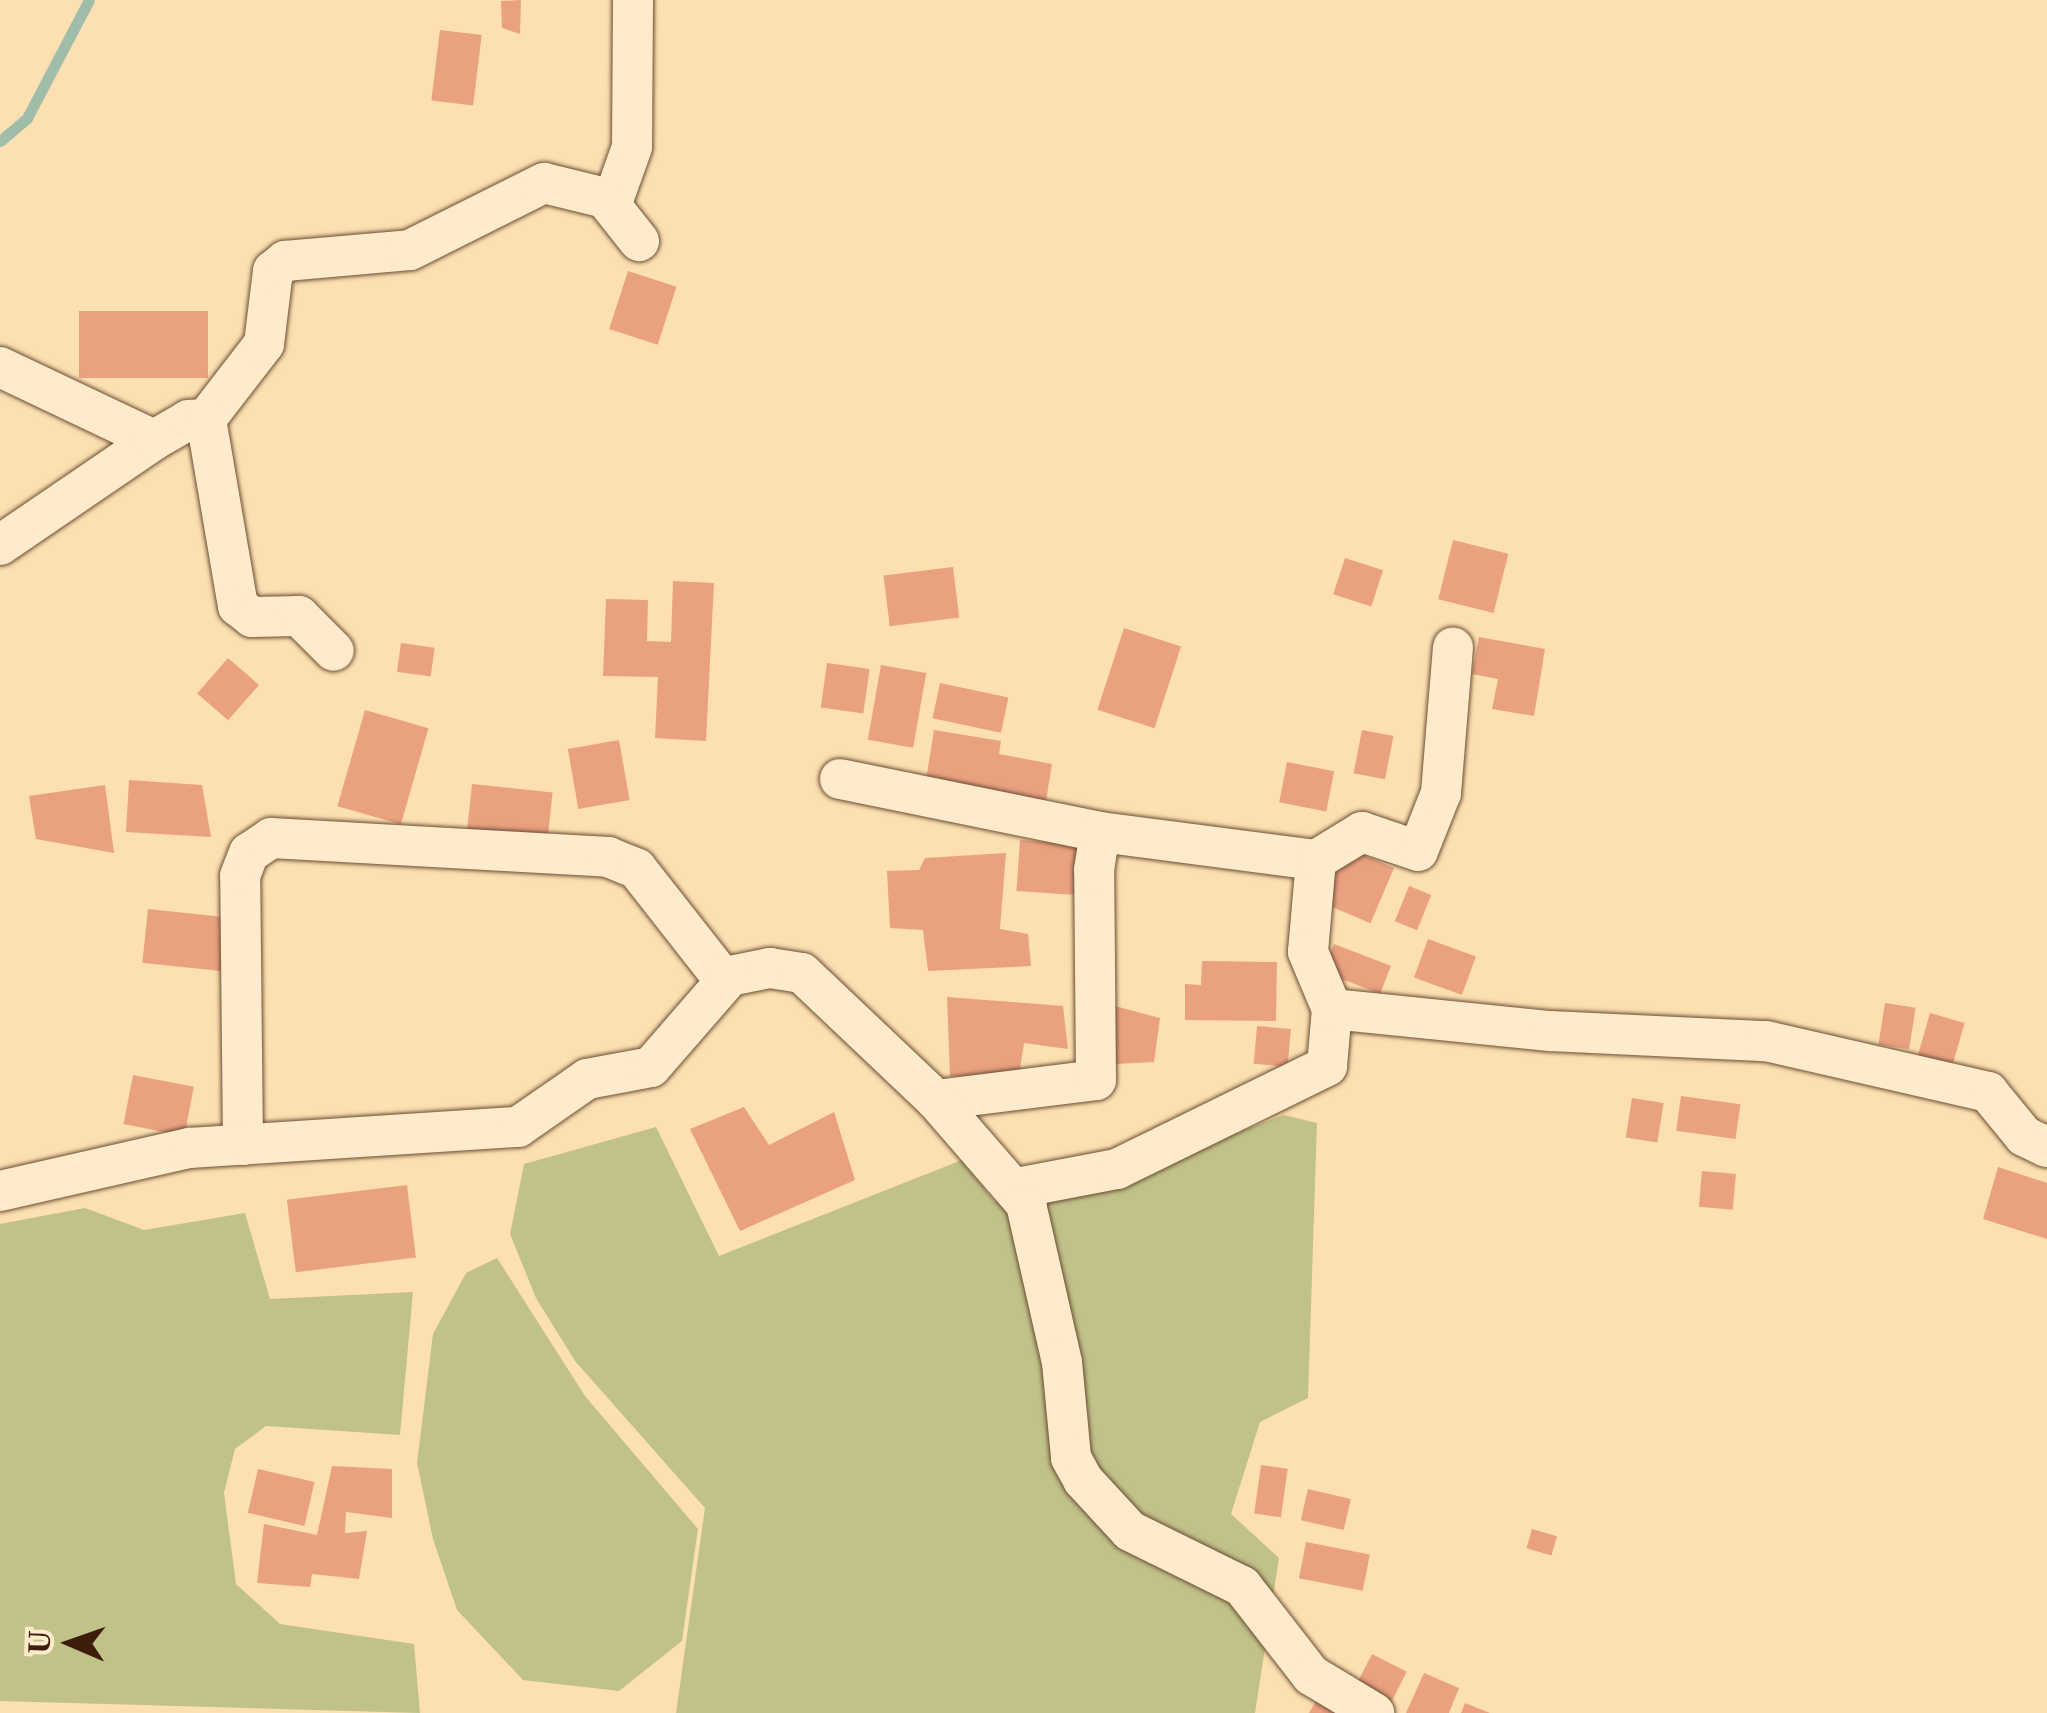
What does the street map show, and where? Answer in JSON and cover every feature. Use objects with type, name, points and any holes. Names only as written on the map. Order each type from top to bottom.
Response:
[{"type":"street","points":[[612,203],[632,148],[633,0]]},
{"type":"street","points":[[334,651],[299,616],[241,612],[209,433],[264,344],[276,266],[410,250],[537,184],[564,184],[612,203],[639,241]]},
{"type":"street","points":[[0,367],[154,440]]},
{"type":"street","points":[[0,544],[188,420],[209,433]]},
{"type":"street","points":[[840,778],[1100,832],[1316,860],[1362,832],[1418,850],[1441,793],[1452,647]]},
{"type":"street","points":[[936,1100],[1096,1080],[1094,870],[1100,832]]},
{"type":"street","points":[[243,1144],[240,876],[249,854],[271,838],[608,857],[637,869],[724,980]]},
{"type":"street","points":[[1017,1188],[1118,1169],[1327,1066],[1332,1008],[1308,952],[1316,860]]},
{"type":"street","points":[[17,1189],[173,1150],[518,1127],[588,1079],[651,1067],[724,980],[770,968],[814,979],[936,1100],[1017,1188],[1026,1204],[1050,1324],[1062,1362],[1071,1458],[1105,1508],[1130,1531],[1242,1586],[1311,1675],[1374,1713]]},
{"type":"street","points":[[1332,1008],[1550,1031],[1766,1040],[1988,1092],[2024,1136],[2047,1147]]},
{"type":"green space","points":[[1284,1115],[1317,1123],[1308,1398],[1260,1422],[1231,1514],[1279,1558],[1255,1713],[676,1713],[705,1508],[575,1361],[536,1298],[510,1234],[524,1164],[656,1127],[719,1256],[962,1160],[994,1201],[1051,1202]]},
{"type":"green space","points":[[85,1208],[144,1230],[245,1213],[270,1299],[413,1292],[400,1435],[266,1426],[235,1449],[224,1493],[236,1584],[280,1624],[414,1644],[420,1713],[0,1701],[0,1224]]},
{"type":"green space","points":[[497,1258],[585,1396],[698,1529],[682,1641],[619,1691],[523,1680],[457,1610],[433,1539],[417,1463],[433,1334],[466,1273]]},
{"type":"building","points":[[521,0],[520,34],[502,28],[501,1]]},
{"type":"building","points":[[440,30],[482,35],[473,106],[431,100]]},
{"type":"building","points":[[628,271],[677,287],[658,345],[609,329]]},
{"type":"building","points":[[79,311],[208,311],[208,378],[79,378]]},
{"type":"building","points":[[1453,540],[1508,554],[1494,613],[1438,599]]},
{"type":"building","points":[[1345,558],[1383,570],[1371,607],[1333,594]]},
{"type":"building","points":[[953,567],[959,618],[890,626],[884,576]]},
{"type":"building","points":[[673,581],[714,583],[706,741],[655,738],[658,677],[603,676],[606,599],[648,600],[647,641],[671,642]]},
{"type":"building","points":[[1124,628],[1181,647],[1154,728],[1097,710]]},
{"type":"building","points":[[1479,637],[1545,649],[1534,716],[1492,709],[1498,679],[1472,674]]},
{"type":"building","points":[[401,643],[435,648],[431,676],[397,672]]},
{"type":"building","points":[[228,658],[259,685],[228,720],[197,693]]},
{"type":"building","points":[[827,663],[870,669],[863,714],[821,708]]},
{"type":"building","points":[[881,665],[926,673],[913,748],[868,740]]},
{"type":"building","points":[[940,683],[1008,698],[1001,733],[933,718]]},
{"type":"building","points":[[365,710],[428,728],[401,824],[337,806]]},
{"type":"building","points":[[934,730],[1001,741],[999,754],[1052,764],[1046,801],[926,780]]},
{"type":"building","points":[[1362,730],[1393,736],[1385,779],[1354,773]]},
{"type":"building","points":[[619,740],[630,800],[578,809],[568,749]]},
{"type":"building","points":[[1287,762],[1334,771],[1326,811],[1279,802]]},
{"type":"building","points":[[129,780],[202,785],[211,837],[126,832]]},
{"type":"building","points":[[472,784],[553,792],[547,842],[467,834]]},
{"type":"building","points":[[105,785],[114,853],[36,839],[29,796]]},
{"type":"building","points":[[1020,840],[1080,844],[1076,895],[1016,891]]},
{"type":"building","points":[[1347,848],[1394,868],[1371,923],[1324,903]]},
{"type":"building","points":[[1006,853],[1000,929],[1028,934],[1031,966],[928,971],[923,930],[890,928],[887,871],[919,870],[925,858]]},
{"type":"building","points":[[1409,886],[1431,895],[1417,930],[1395,921]]},
{"type":"building","points":[[148,909],[231,918],[225,971],[142,963]]},
{"type":"building","points":[[1428,939],[1476,956],[1462,995],[1414,978]]},
{"type":"building","points":[[1334,944],[1391,966],[1380,994],[1323,972]]},
{"type":"building","points":[[1202,961],[1277,962],[1276,1021],[1185,1020],[1185,984],[1201,985]]},
{"type":"building","points":[[947,997],[1063,1006],[1068,1049],[1024,1043],[1019,1076],[950,1076]]},
{"type":"building","points":[[1885,1003],[1916,1008],[1909,1049],[1878,1044]]},
{"type":"building","points":[[1111,1005],[1160,1018],[1154,1062],[1096,1065]]},
{"type":"building","points":[[1930,1013],[1965,1023],[1952,1065],[1918,1055]]},
{"type":"building","points":[[1257,1026],[1291,1029],[1288,1067],[1254,1064]]},
{"type":"building","points":[[133,1075],[194,1087],[184,1136],[123,1124]]},
{"type":"building","points":[[1681,1096],[1740,1104],[1736,1139],[1676,1131]]},
{"type":"building","points":[[1632,1098],[1664,1103],[1657,1143],[1626,1138]]},
{"type":"building","points":[[744,1107],[769,1145],[834,1112],[855,1180],[740,1231],[690,1129]]},
{"type":"building","points":[[1998,1167],[2047,1183],[2047,1239],[1983,1219]]},
{"type":"building","points":[[1702,1171],[1736,1174],[1733,1210],[1699,1207]]},
{"type":"building","points":[[407,1185],[416,1257],[296,1272],[287,1200]]},
{"type":"building","points":[[1261,1465],[1288,1469],[1281,1517],[1254,1514]]},
{"type":"building","points":[[332,1466],[392,1469],[392,1518],[346,1512],[345,1533],[367,1531],[359,1579],[312,1574],[310,1587],[257,1583],[264,1524],[317,1535]]},
{"type":"building","points":[[258,1469],[315,1482],[304,1526],[248,1513]]},
{"type":"building","points":[[1308,1489],[1351,1499],[1344,1530],[1301,1520]]},
{"type":"building","points":[[1532,1529],[1557,1536],[1551,1555],[1526,1548]]},
{"type":"building","points":[[1306,1542],[1370,1554],[1363,1591],[1299,1578]]},
{"type":"building","points":[[1372,1654],[1407,1672],[1390,1705],[1355,1687]]},
{"type":"building","points":[[1424,1673],[1459,1688],[1449,1713],[1406,1713]]},
{"type":"building","points":[[1316,1701],[1335,1713],[1309,1713]]},
{"type":"building","points":[[1465,1703],[1490,1713],[1461,1713]]},
{"type":"waterway","points":[[0,141],[27,118],[89,0]]}]
